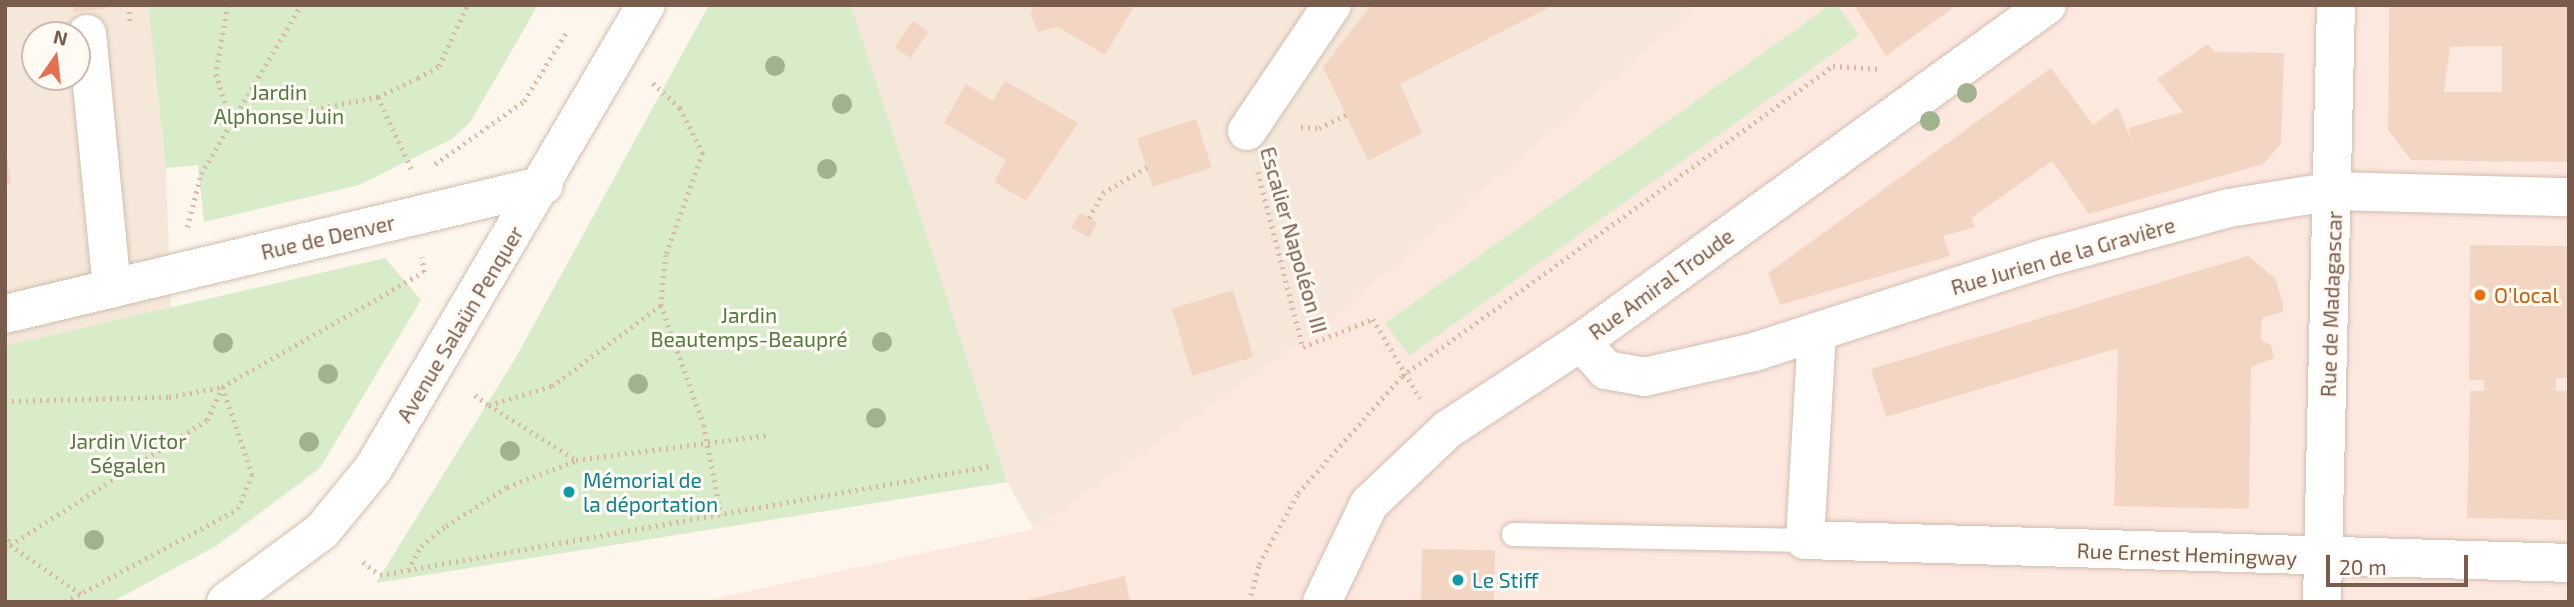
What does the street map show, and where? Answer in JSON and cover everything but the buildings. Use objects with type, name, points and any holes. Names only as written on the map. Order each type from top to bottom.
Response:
[{"type":"street","name":"Avenue Salaün Penquer","points":[[226,602],[321,531],[373,469],[544,185],[646,5]]},
{"type":"street","points":[[1247,131],[1332,5]]},
{"type":"street","name":"Rue Amiral Troude","points":[[1322,602],[1369,504],[1447,430],[1581,342],[2047,5]]},
{"type":"street","name":"Rue de Madagascar","points":[[2322,602],[2334,191],[2336,5]]},
{"type":"street","points":[[91,75],[112,289]]},
{"type":"street","name":"Rue de Denver","points":[[5,314],[544,185]]},
{"type":"street","name":"Rue Jurien de la Gravière","points":[[1581,342],[1606,370],[1644,377],[1817,332],[2229,208],[2334,191],[2569,197]]},
{"type":"street","points":[[1805,540],[1817,332]]},
{"type":"street","name":"Rue Ernest Hemingway","points":[[1805,540],[2323,559],[2569,563]]},
{"type":"lane","points":[[1513,534],[1805,540]]},
{"type":"path","points":[[228,5],[216,74],[232,125]]},
{"type":"path","points":[[173,274],[201,174],[301,5]]},
{"type":"path","points":[[232,125],[378,97],[439,66],[467,5]]},
{"type":"path","points":[[378,97],[416,178],[524,101],[568,31]]},
{"type":"path","points":[[1249,602],[1259,564],[1298,493],[1402,376],[1833,66],[1888,69]]},
{"type":"path","points":[[653,83],[680,108],[703,153],[666,256],[661,305],[707,443],[721,514]]},
{"type":"path","name":"Escalier Napoléon III","points":[[1247,131],[1303,347],[1373,319],[1402,376]]},
{"type":"path","points":[[1089,218],[1103,193],[1147,167]]},
{"type":"path","points":[[5,401],[169,397],[222,387],[424,272]]},
{"type":"path","points":[[489,405],[552,386],[661,305]]},
{"type":"path","points":[[7,547],[207,420],[222,387]]},
{"type":"path","points":[[65,602],[84,596],[238,509],[252,475],[222,387]]},
{"type":"path","points":[[475,395],[576,460]]},
{"type":"path","points":[[408,570],[421,546],[446,526],[507,487],[576,460],[769,435]]},
{"type":"path","points":[[363,562],[380,575],[990,466]]},
{"type":"path","points":[[5,533],[7,547],[84,596]]},
{"type":"shaded area","points":[[5,5],[148,5],[166,168],[171,308],[5,346]]},
{"type":"shaded area","points":[[851,5],[1699,5],[1326,324],[1034,529],[1007,482],[961,354]]},
{"type":"shaded area","points":[[1699,5],[2569,5],[2569,602],[699,602],[1034,529],[1326,324]]},
{"type":"green space","name":"Jardin Alphonse Juin","points":[[148,5],[538,5],[471,121],[452,139],[359,185],[204,222],[198,165],[166,168]]},
{"type":"green space","name":"Jardin Beautemps-Beaupré","points":[[709,5],[851,5],[1007,482],[376,583],[515,359]]},
{"type":"green space","points":[[1830,5],[1837,5],[1859,35],[1409,356],[1385,323]]},
{"type":"green space","name":"Jardin Victor Ségalen","points":[[385,258],[421,300],[320,468],[216,546],[112,602],[5,602],[5,346]]},
{"type":"place","name":"O'local","points":[[2480,295]]},
{"type":"place","name":"Mémorial de la déportation","points":[[569,492]]},
{"type":"place","name":"Le Stiff","points":[[1458,580]]}]
